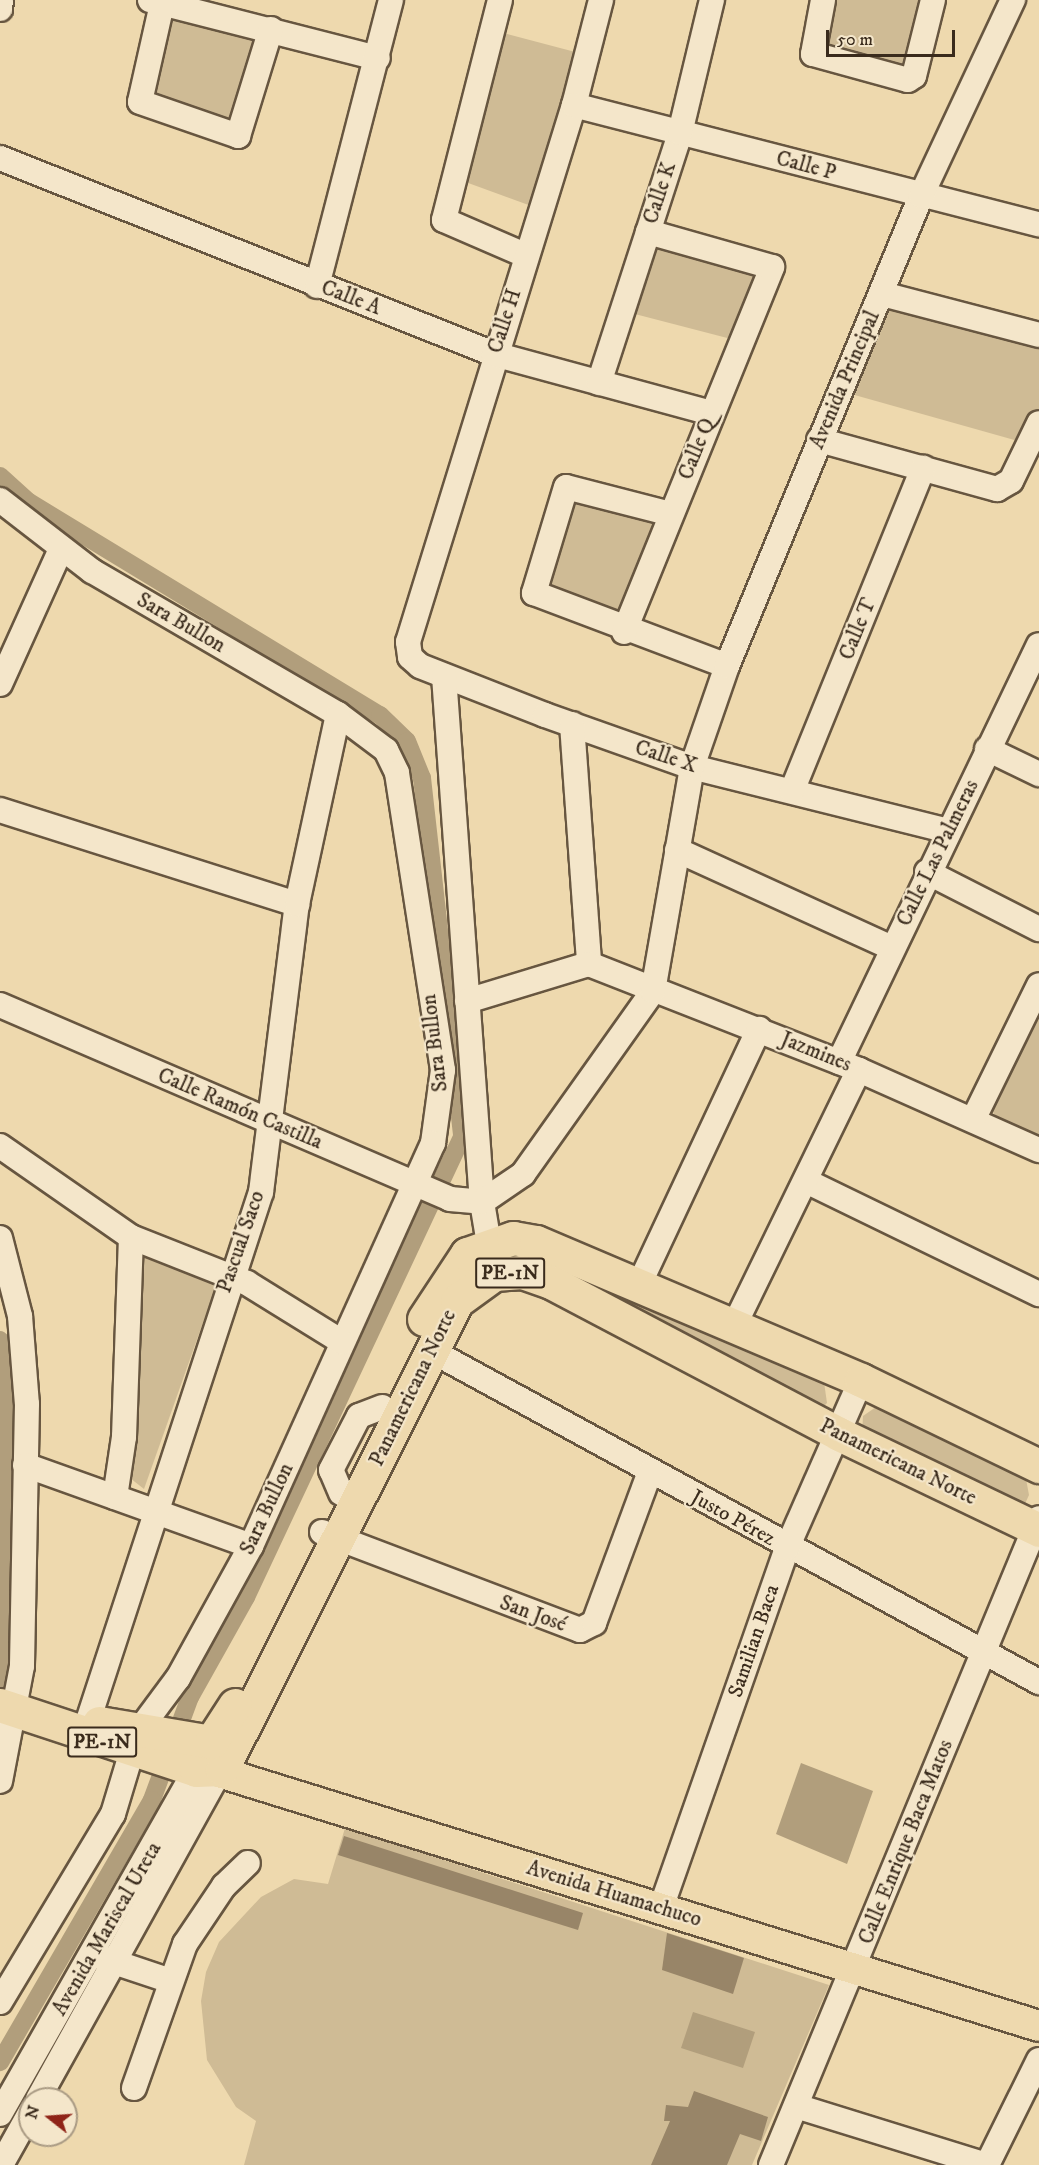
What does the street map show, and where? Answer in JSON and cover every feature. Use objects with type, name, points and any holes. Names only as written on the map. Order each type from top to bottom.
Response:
[{"type":"highway","name":"Panamericana Norte","points":[[331,1536],[341,1493],[438,1291],[467,1254],[489,1243],[513,1238],[536,1242],[861,1380],[1039,1466]]},
{"type":"highway","name":"Panamericana Norte","points":[[202,1758],[331,1536],[457,1301],[494,1274],[522,1272],[551,1281],[838,1434],[1038,1525]]},
{"type":"highway","name":"PE-1N","points":[[7,1707],[56,1721],[82,1736],[145,1742]]},
{"type":"highway","name":"PE-1N","points":[[56,1721],[88,1721],[145,1742],[202,1758]]},
{"type":"main road","name":"Avenida Huamachuco","points":[[202,1758],[661,1908],[1039,2026]]},
{"type":"street","points":[[0,9],[1,0]]},
{"type":"street","points":[[318,285],[391,0]]},
{"type":"street","points":[[500,0],[444,220],[527,256]]},
{"type":"street","name":"Calle H","points":[[408,642],[494,354],[574,105],[600,0]]},
{"type":"street","name":"Calle K","points":[[599,382],[680,133],[712,0]]},
{"type":"street","points":[[823,0],[813,54],[908,80],[914,76],[933,0]]},
{"type":"street","name":"Avenida Principal","points":[[653,991],[692,767],[727,666],[921,196],[1013,0]]},
{"type":"street","points":[[271,29],[238,136],[139,100],[156,2],[271,29],[378,58]]},
{"type":"street","name":"Calle P","points":[[574,105],[921,196],[1039,224]]},
{"type":"street","name":"Calle A","points":[[0,158],[494,354],[711,413]]},
{"type":"street","name":"Calle Q","points":[[624,632],[772,267],[648,232]]},
{"type":"street","points":[[882,294],[1039,335]]},
{"type":"street","points":[[819,440],[923,468],[1006,487],[1039,423]]},
{"type":"street","name":"Calle T","points":[[792,790],[923,468]]},
{"type":"street","points":[[671,514],[566,487],[533,590],[536,596],[624,632],[727,666]]},
{"type":"street","name":"Sara Bullon","points":[[0,500],[62,549],[338,714],[377,741],[397,773],[442,1070],[433,1143],[419,1186],[342,1342],[251,1546],[145,1742],[113,1814],[0,2002]]},
{"type":"street","points":[[0,684],[62,549]]},
{"type":"street","name":"Calle X","points":[[408,642],[414,663],[692,767],[792,790],[948,831]]},
{"type":"street","name":"Calle Las Palmeras","points":[[734,1326],[806,1180],[892,948],[1039,645]]},
{"type":"street","points":[[444,675],[482,1202],[494,1274]]},
{"type":"street","name":"Pascual Saco","points":[[88,1721],[229,1277],[261,1192],[267,1122],[297,904],[338,714]]},
{"type":"street","points":[[467,1001],[590,964],[572,724]]},
{"type":"street","points":[[987,749],[1039,774]]},
{"type":"street","points":[[0,810],[297,904]]},
{"type":"street","points":[[677,850],[892,948]]},
{"type":"street","points":[[927,872],[1039,929]]},
{"type":"street","name":"Jazmines","points":[[590,964],[653,991],[759,1029],[849,1066],[1039,1150]]},
{"type":"street","points":[[973,1120],[1039,985]]},
{"type":"street","points":[[482,1202],[537,1160],[653,991]]},
{"type":"street","name":"Calle Ramón Castilla","points":[[0,1005],[450,1199],[482,1202]]},
{"type":"street","points":[[639,1285],[759,1029]]},
{"type":"street","points":[[0,1146],[131,1237],[229,1277],[342,1342]]},
{"type":"street","points":[[806,1180],[1039,1294]]},
{"type":"street","points":[[115,1497],[124,1437],[131,1237]]},
{"type":"street","points":[[0,1238],[24,1348],[25,1465],[22,1666],[7,1707],[0,1781]]},
{"type":"street","name":"Justo Pérez","points":[[430,1350],[787,1548],[1039,1682]]},
{"type":"street","name":"Samilian Baca","points":[[661,1908],[787,1548],[861,1380]]},
{"type":"street","points":[[25,1465],[251,1546]]},
{"type":"street","name":"San José","points":[[331,1536],[570,1629],[588,1629],[650,1472]]},
{"type":"street","name":"Calle Enrique Baca Matos","points":[[771,2165],[1038,1525]]},
{"type":"street","name":"Avenida Mariscal Ureta","points":[[44,2087],[202,1758]]},
{"type":"street","points":[[134,2088],[185,1944],[224,1886],[248,1863]]},
{"type":"street","points":[[104,1959],[171,1981]]},
{"type":"street","name":"Avenida Mariscal Ureta","points":[[0,2114],[104,1959]]},
{"type":"street","points":[[796,2106],[987,2165],[1039,2060]]},
{"type":"street","points":[[1,2165],[18,2135]]},
{"type":"shaded area","points":[[831,0],[924,0],[906,74],[824,56]]},
{"type":"shaded area","points":[[170,17],[259,38],[240,129],[152,99]]},
{"type":"shaded area","points":[[500,32],[579,53],[534,207],[460,180]]},
{"type":"shaded area","points":[[656,249],[755,273],[735,340],[631,313]]},
{"type":"shaded area","points":[[889,308],[1039,347],[1039,409],[1022,442],[851,394]]},
{"type":"shaded area","points":[[570,501],[656,519],[623,620],[543,590]]},
{"type":"shaded area","points":[[1039,1007],[1039,1144],[1002,1128],[992,1110]]},
{"type":"shaded area","points":[[134,1247],[217,1283],[144,1489],[130,1478]]},
{"type":"shaded area","points":[[557,1265],[824,1382],[827,1403],[819,1411],[806,1410]]},
{"type":"shaded area","points":[[876,1407],[1026,1479],[1029,1495],[1024,1506],[862,1435],[863,1416]]},
{"type":"shaded area","points":[[801,1763],[873,1791],[847,1864],[776,1834]]},
{"type":"shaded area","points":[[345,1828],[829,1985],[752,2165],[244,2165],[256,2121],[236,2107],[207,2060],[201,2001],[206,1972],[219,1942],[261,1897],[294,1879],[328,1884]]},
{"type":"shaded area","points":[[693,2012],[755,2032],[743,2068],[681,2048]]},
{"type":"building","points":[[344,1836],[583,1913],[578,1930],[338,1855]]},
{"type":"building","points":[[667,1933],[744,1958],[733,1994],[662,1970]]},
{"type":"building","points":[[694,2091],[768,2117],[761,2141],[740,2134],[727,2165],[651,2165],[670,2121],[664,2121],[666,2105],[688,2107]]},
{"type":"waterway","points":[[0,476],[29,502],[380,715],[407,741],[422,778],[462,1137],[246,1597],[190,1697],[152,1800],[0,2062]]},
{"type":"waterway","points":[[0,1340],[7,1365],[1,1711]]}]
